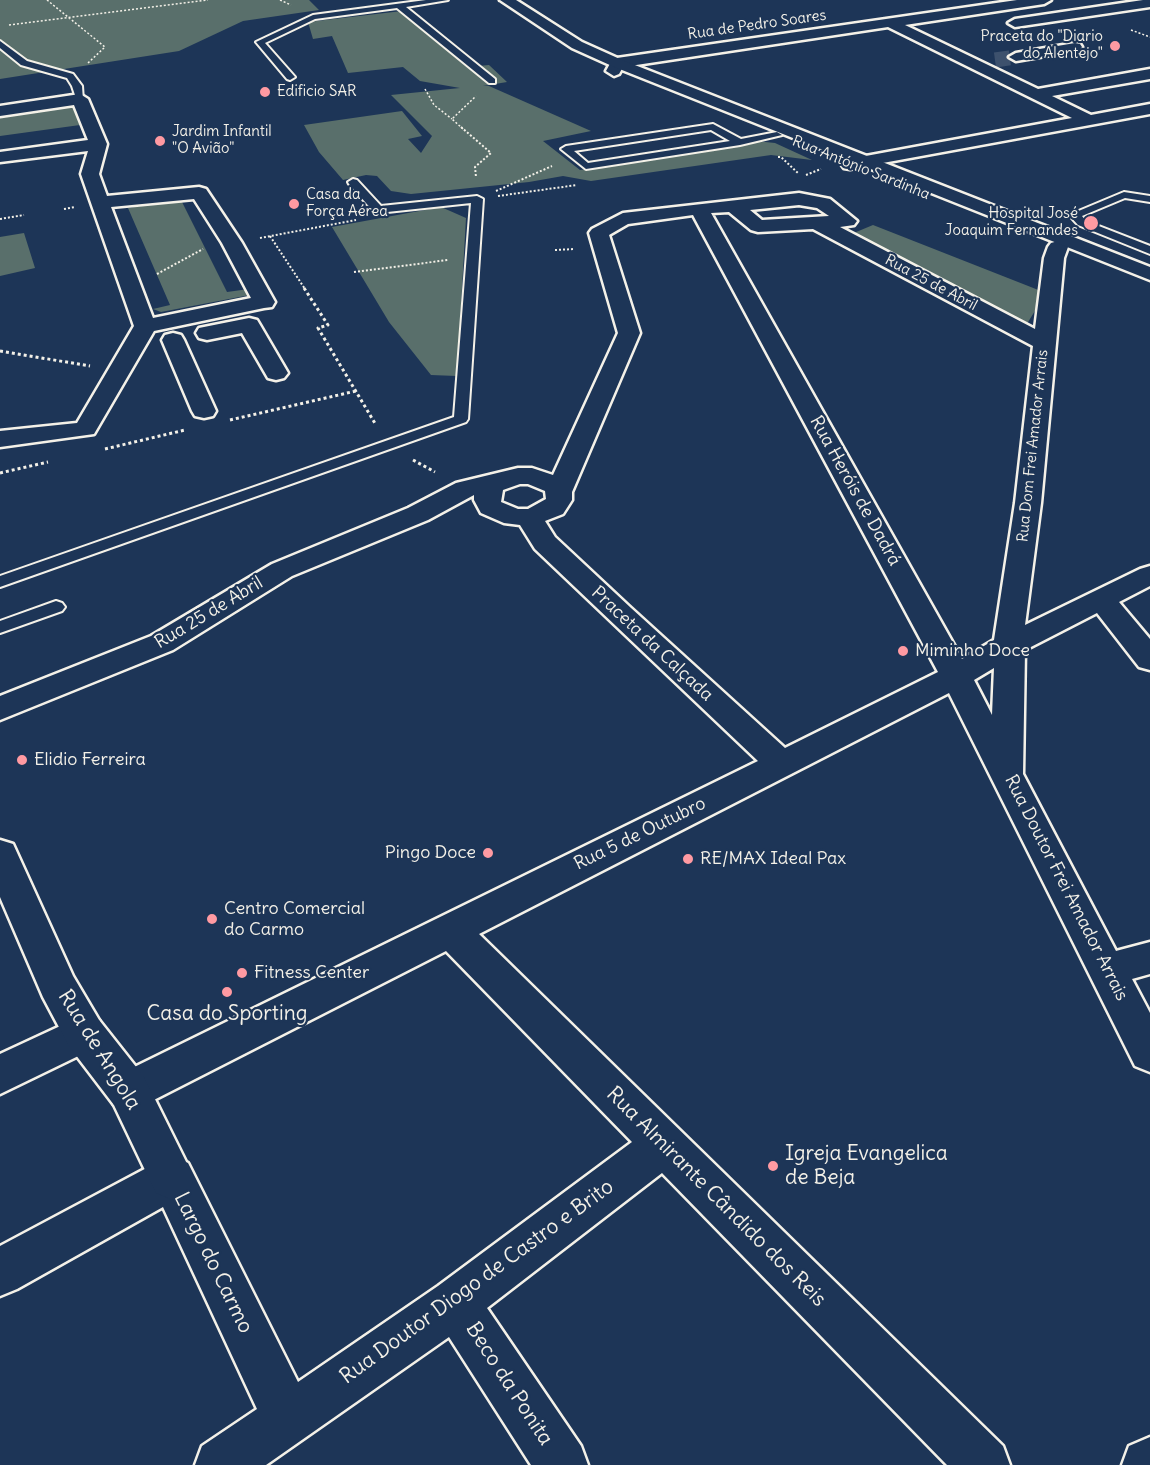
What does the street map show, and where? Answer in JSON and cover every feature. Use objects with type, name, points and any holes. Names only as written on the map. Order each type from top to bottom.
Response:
[{"type":"street","name":"Rua António Sardinha","points":[[507,0],[578,45],[585,54],[735,118],[1150,274]]},
{"type":"street","name":"Rua de Pedro Soares","points":[[616,67],[890,22],[1044,0]]},
{"type":"street","points":[[1006,24],[1150,3]]},
{"type":"street","points":[[890,22],[1089,120]]},
{"type":"street","points":[[919,37],[940,34]]},
{"type":"street","points":[[1016,57],[1076,47]]},
{"type":"street","points":[[974,64],[995,60]]},
{"type":"street","name":"Rua António Sardinha","points":[[616,67],[1150,283]]},
{"type":"street","points":[[1037,94],[1150,74]]},
{"type":"street","points":[[0,111],[80,99],[95,136],[90,174],[145,326],[125,364],[85,429],[0,439]]},
{"type":"street","points":[[857,163],[1150,109]]},
{"type":"street","points":[[0,141],[95,136]]},
{"type":"street","points":[[0,157],[95,136]]},
{"type":"street","points":[[102,202],[199,194],[232,243],[264,302],[145,326]]},
{"type":"street","points":[[514,515],[542,514],[553,508],[559,500],[579,445],[629,333],[599,232],[623,219],[699,209],[799,199],[823,203],[847,221],[758,226],[734,206]]},
{"type":"street","name":"Rua Heróis de Dadrá","points":[[699,209],[956,676],[1007,776]]},
{"type":"street","name":"Rua 25 de Abril","points":[[817,223],[1045,343]]},
{"type":"street","name":"Rua Dom Frei Amador Arrais","points":[[1009,645],[1028,502],[1054,258],[1058,247]]},
{"type":"street","points":[[125,364],[173,340],[249,325],[276,373]]},
{"type":"street","points":[[173,340],[213,416]]},
{"type":"street","name":"Rua 25 de Abril","points":[[0,709],[162,643],[282,570],[418,514],[465,489],[506,480],[579,445]]},
{"type":"street","points":[[506,480],[544,479],[560,492]]},
{"type":"street","name":"Praceta da Calçada","points":[[506,480],[488,491],[487,500],[491,507],[514,515],[782,764]]},
{"type":"street","name":"Rua 25 de Abril","points":[[418,514],[460,509],[514,515]]},
{"type":"street","name":"Rua 5 de Outubro","points":[[129,1091],[782,764],[956,676],[1009,645],[1150,575]]},
{"type":"street","points":[[1101,599],[1150,660]]},
{"type":"street","name":"Rua Doutor Frei Amador Arrais","points":[[1009,645],[1007,776],[1107,970],[1145,1032]]},
{"type":"street","name":"Rua de Angola","points":[[0,854],[57,985],[84,1033],[129,1091],[171,1178]]},
{"type":"street","name":"Rua Almirante Cândido dos Reis","points":[[449,929],[984,1465]]},
{"type":"street","points":[[1107,970],[1150,958]]},
{"type":"street","points":[[0,1075],[84,1033]]},
{"type":"street","name":"Rua Doutor Diogo de Castro e Brito","points":[[288,1418],[455,1303],[664,1145]]},
{"type":"street","name":"Largo do Carmo","points":[[0,1272],[171,1178],[288,1418]]},
{"type":"street","name":"Beco da Ponita","points":[[455,1303],[562,1465]]},
{"type":"street","points":[[221,1465],[288,1418]]},
{"type":"lane","points":[[290,77],[260,42],[313,17],[444,0]]},
{"type":"lane","points":[[399,6],[492,81]]},
{"type":"lane","points":[[0,44],[24,63],[70,76],[77,86],[80,99]]},
{"type":"lane","points":[[735,118],[713,128],[566,149],[586,166],[777,135]]},
{"type":"lane","points":[[713,128],[740,142]]},
{"type":"lane","points":[[0,582],[461,419],[477,199],[378,210],[353,182]]},
{"type":"lane","points":[[1150,199],[1124,195],[1075,215],[1082,223],[1150,250]]},
{"type":"lane","points":[[0,627],[56,607]]},
{"type":"path","points":[[46,0],[105,46],[79,72],[70,76]]},
{"type":"path","points":[[0,26],[208,0]]},
{"type":"path","points":[[452,119],[492,81]]},
{"type":"path","points":[[425,89],[434,105],[491,153],[475,167],[477,199],[559,163],[582,163]]},
{"type":"path","points":[[132,288],[205,248],[366,218],[378,210]]},
{"type":"path","points":[[0,219],[24,215]]},
{"type":"path","points":[[270,236],[328,326],[318,328],[388,445],[465,489]]},
{"type":"path","points":[[354,272],[473,257]]},
{"type":"path","points":[[0,351],[125,364]]},
{"type":"path","points":[[213,416],[356,392]]},
{"type":"path","points":[[105,449],[187,430]]},
{"type":"path","points":[[0,473],[58,459]]},
{"type":"green space","points":[[0,0],[309,0],[319,10],[243,21],[179,51],[0,79]]},
{"type":"green space","points":[[402,11],[467,67],[489,65],[507,82],[483,86],[489,86],[591,131],[543,141],[580,170],[756,141],[775,143],[812,160],[771,155],[591,181],[563,176],[529,182],[411,194],[391,191],[377,176],[366,175],[343,180],[319,152],[304,125],[402,111],[422,136],[408,139],[421,153],[432,136],[391,95],[460,88],[420,81],[403,67],[348,73],[332,36],[313,39],[308,22]]},
{"type":"green space","points":[[73,105],[80,125],[0,136],[0,115]]},
{"type":"green space","points":[[181,200],[227,292],[249,289],[250,295],[161,312],[153,309],[170,305],[128,208]]},
{"type":"green space","points":[[441,207],[466,218],[457,376],[431,375],[389,322],[332,227]]},
{"type":"green space","points":[[873,225],[1046,293],[1025,327],[849,235]]},
{"type":"green space","points":[[24,233],[35,268],[0,276],[0,237]]},
{"type":"tunnel","points":[[995,60],[1016,57]]},
{"type":"place","name":"Praceta do \"Diario do Alentejo\"","points":[[1115,46]]},
{"type":"place","name":"Edificio SAR","points":[[265,92]]},
{"type":"place","name":"Jardim Infantil \"O Avião\"","points":[[160,141]]},
{"type":"place","name":"Casa da Força Aérea","points":[[294,204]]},
{"type":"place","name":"Hospital José Joaquim Fernandes","points":[[1091,223]]},
{"type":"place","name":"Miminho Doce","points":[[903,651]]},
{"type":"place","name":"Elidio Ferreira","points":[[22,760]]},
{"type":"place","name":"Pingo Doce","points":[[488,853]]},
{"type":"place","name":"RE/MAX Ideal Pax","points":[[688,859]]},
{"type":"place","name":"Centro Comercial do Carmo","points":[[212,919]]},
{"type":"place","name":"Fitness Center","points":[[242,973]]},
{"type":"place","name":"Casa do Sporting","points":[[227,992]]},
{"type":"place","name":"Igreja Evangelica de Beja","points":[[773,1166]]}]
